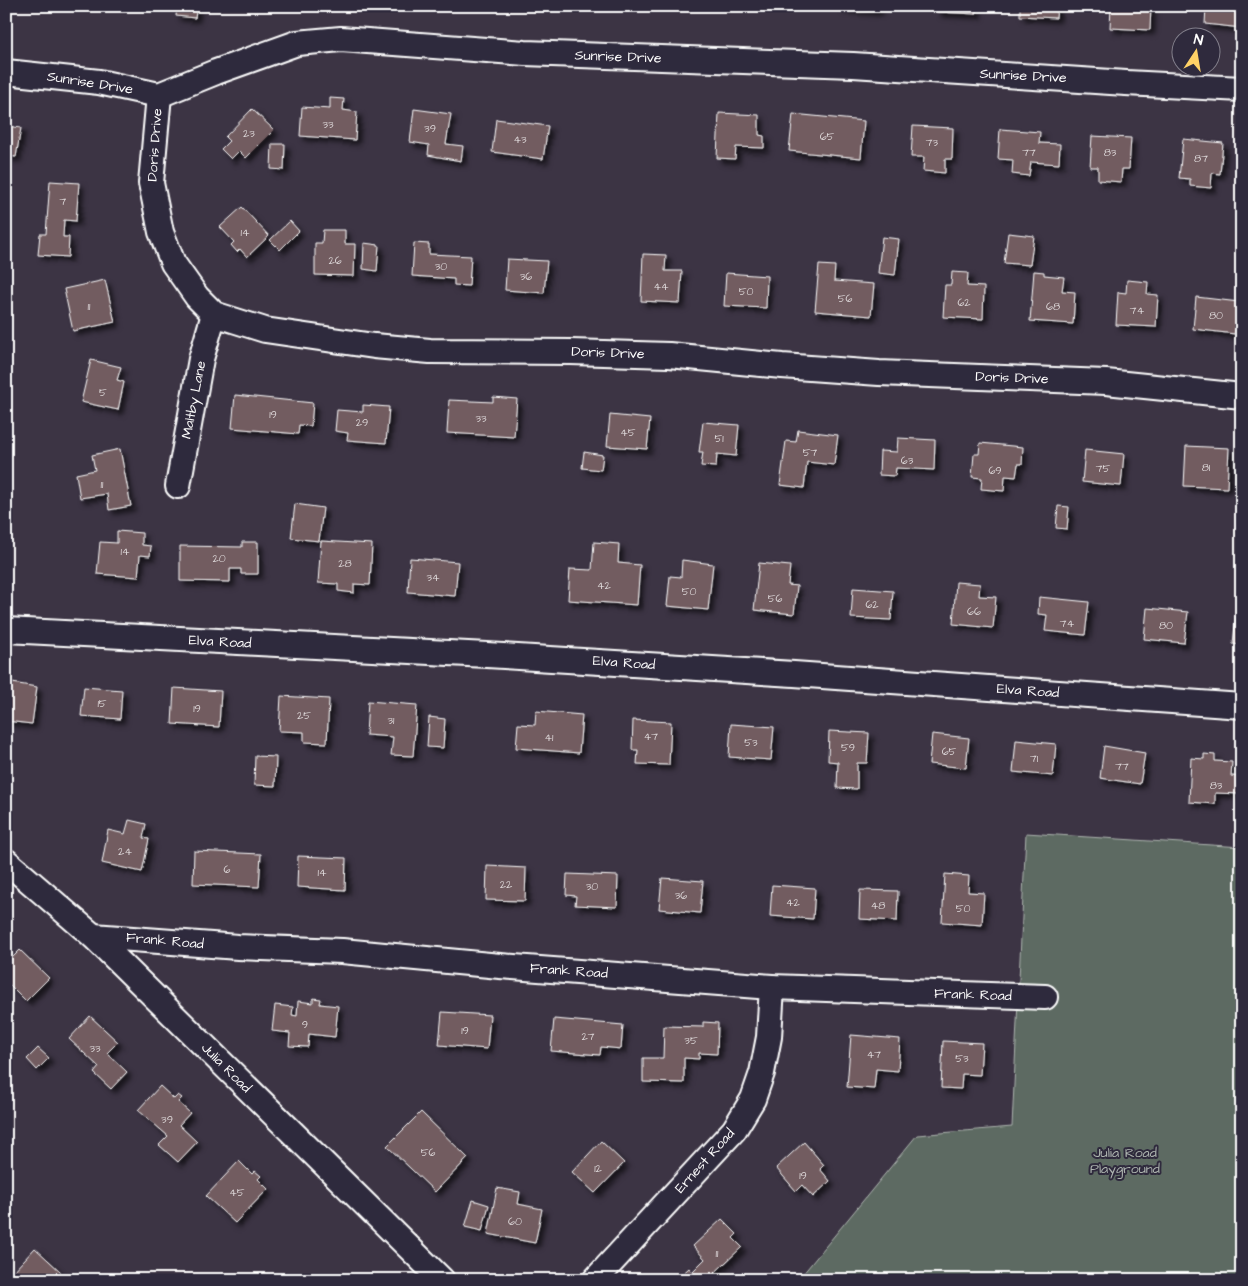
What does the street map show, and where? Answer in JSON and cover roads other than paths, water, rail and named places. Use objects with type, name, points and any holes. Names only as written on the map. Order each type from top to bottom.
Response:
[{"type":"street","name":"Sunrise Drive","points":[[6,72],[99,82],[159,95],[216,72],[297,44],[341,39],[525,53],[853,65],[1126,83],[1242,88]]},
{"type":"street","name":"Doris Drive","points":[[159,95],[151,183],[162,232],[172,263],[197,297],[214,314],[265,330],[374,346],[430,351],[669,355],[879,373],[1106,382],[1242,396]]},
{"type":"street","name":"Maltby Lane","points":[[178,486],[201,359],[214,314]]},
{"type":"street","name":"Elva Road","points":[[6,630],[774,672],[1242,706]]},
{"type":"street","name":"Julia Road","points":[[6,861],[93,936],[442,1280]]},
{"type":"street","name":"Frank Road","points":[[93,936],[238,947],[342,951],[500,966],[772,987],[1045,997]]},
{"type":"street","name":"Ernest Road","points":[[595,1280],[734,1130],[753,1099],[762,1073],[770,1037],[772,987]]},
{"type":"park label","name":"Julia Road Playground","points":[[1125,1162]]}]
